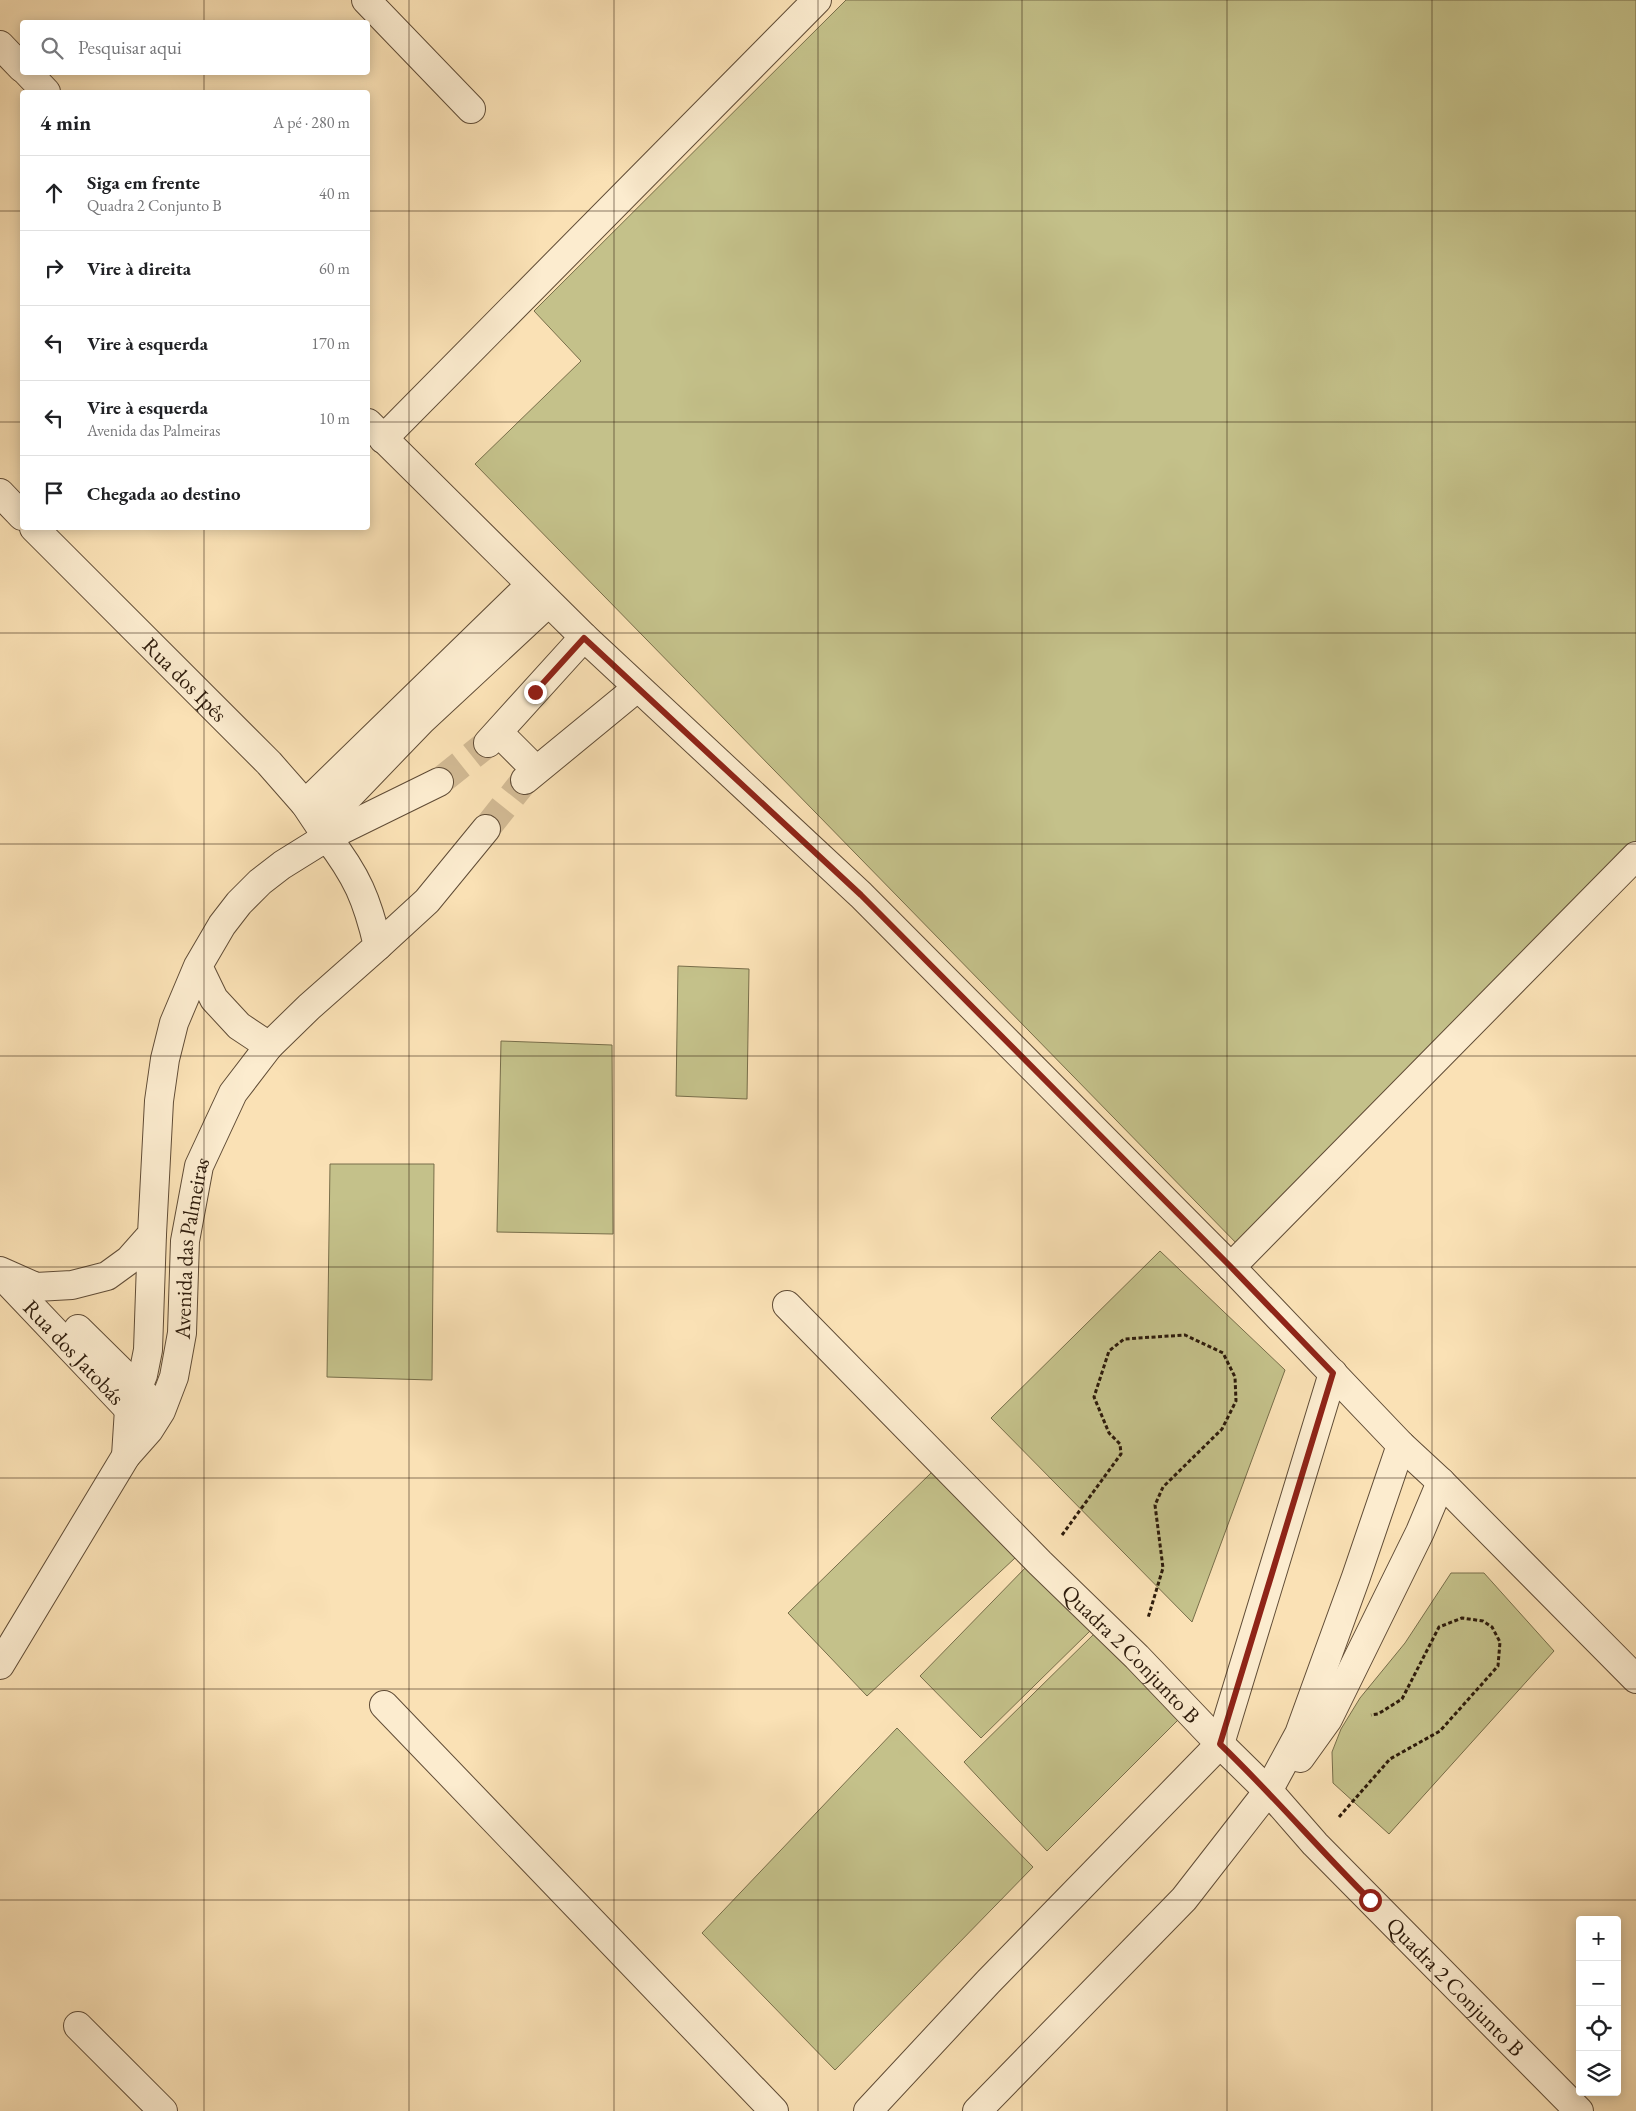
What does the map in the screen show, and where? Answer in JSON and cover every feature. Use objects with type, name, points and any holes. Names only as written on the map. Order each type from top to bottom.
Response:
[{"type":"street","points":[[366,0],[471,109]]},
{"type":"street","points":[[817,0],[375,431],[584,638],[861,895],[1231,1267],[1401,1445],[1441,1482],[1636,1679]]},
{"type":"street","points":[[0,45],[20,66]]},
{"type":"street","points":[[30,75],[44,90]]},
{"type":"street","points":[[0,493],[20,514]]},
{"type":"street","name":"Rua dos Ipês","points":[[36,530],[269,763],[305,804],[323,832]]},
{"type":"street","points":[[305,804],[539,594]]},
{"type":"street","points":[[378,946],[370,912],[357,880],[323,832],[421,721],[539,594]]},
{"type":"street","points":[[584,638],[493,738],[531,775],[637,688]]},
{"type":"street","name":"Avenida das Palmeiras","points":[[126,1456],[133,1399],[143,1375],[148,1350],[159,1101],[165,1059],[174,1023],[198,966],[222,926],[240,903],[260,882],[323,832],[439,782]]},
{"type":"street","name":"Avenida das Palmeiras","points":[[0,1665],[126,1456],[155,1420],[174,1377],[182,1332],[185,1241],[199,1166],[233,1093],[269,1046],[427,900],[486,829]]},
{"type":"street","points":[[1231,1267],[1636,856]]},
{"type":"street","points":[[198,966],[214,999],[239,1026],[269,1046]]},
{"type":"street","name":"Avenida das Palmeiras","points":[[0,1272],[36,1287],[72,1285],[107,1276],[129,1260],[152,1234]]},
{"type":"street","name":"Rua dos Jatobás","points":[[0,1272],[155,1420]]},
{"type":"street","name":"Rua dos Jatobás","points":[[36,1287],[133,1399]]},
{"type":"street","name":"Quadra 2 Conjunto B","points":[[787,1305],[1040,1563],[1137,1657],[1271,1794],[1315,1844],[1579,2111]]},
{"type":"street","points":[[868,2111],[988,1982],[1220,1744],[1333,1373]]},
{"type":"street","points":[[1271,1794],[1299,1734],[1401,1445]]},
{"type":"street","points":[[977,2111],[1184,1899],[1271,1794],[1328,1719],[1420,1532],[1441,1482]]},
{"type":"street","points":[[384,1705],[774,2111]]},
{"type":"street","points":[[78,2026],[162,2111]]},
{"type":"path","points":[[1040,1563],[1121,1454],[1120,1444],[1109,1433],[1094,1397],[1109,1351],[1124,1339],[1185,1335],[1224,1353],[1235,1377],[1236,1401],[1222,1429],[1163,1487],[1155,1505],[1163,1568],[1137,1657]]},
{"type":"path","points":[[1315,1844],[1390,1759],[1440,1732],[1498,1666],[1500,1642],[1492,1626],[1483,1621],[1462,1618],[1439,1627],[1402,1699],[1378,1714],[1328,1719]]},
{"type":"shaded area","points":[[846,0],[1636,0],[1636,847],[1242,1249],[475,464],[581,361],[534,311]]},
{"type":"shaded area","points":[[678,966],[749,969],[747,1099],[676,1096]]},
{"type":"shaded area","points":[[501,1041],[612,1045],[613,1234],[497,1232]]},
{"type":"shaded area","points":[[330,1164],[434,1164],[432,1380],[327,1377]]},
{"type":"shaded area","points":[[1160,1251],[1285,1370],[1192,1622],[991,1418]]},
{"type":"shaded area","points":[[932,1472],[1015,1558],[867,1696],[788,1613]]},
{"type":"shaded area","points":[[1029,1564],[1090,1631],[981,1738],[920,1676]]},
{"type":"shaded area","points":[[1451,1573],[1484,1573],[1554,1651],[1389,1834],[1333,1783],[1332,1752],[1341,1729],[1360,1698],[1405,1643]]},
{"type":"shaded area","points":[[1095,1633],[1179,1719],[1047,1851],[964,1762]]},
{"type":"shaded area","points":[[897,1728],[1033,1867],[835,2070],[702,1933]]},
{"type":"tunnel","points":[[439,782],[488,743]]},
{"type":"tunnel","points":[[486,829],[525,780]]},
{"type":"route","points":[[535,692],[584,638],[861,895],[1231,1267],[1333,1373],[1220,1744],[1273,1796],[1315,1844],[1370,1900]]}]
